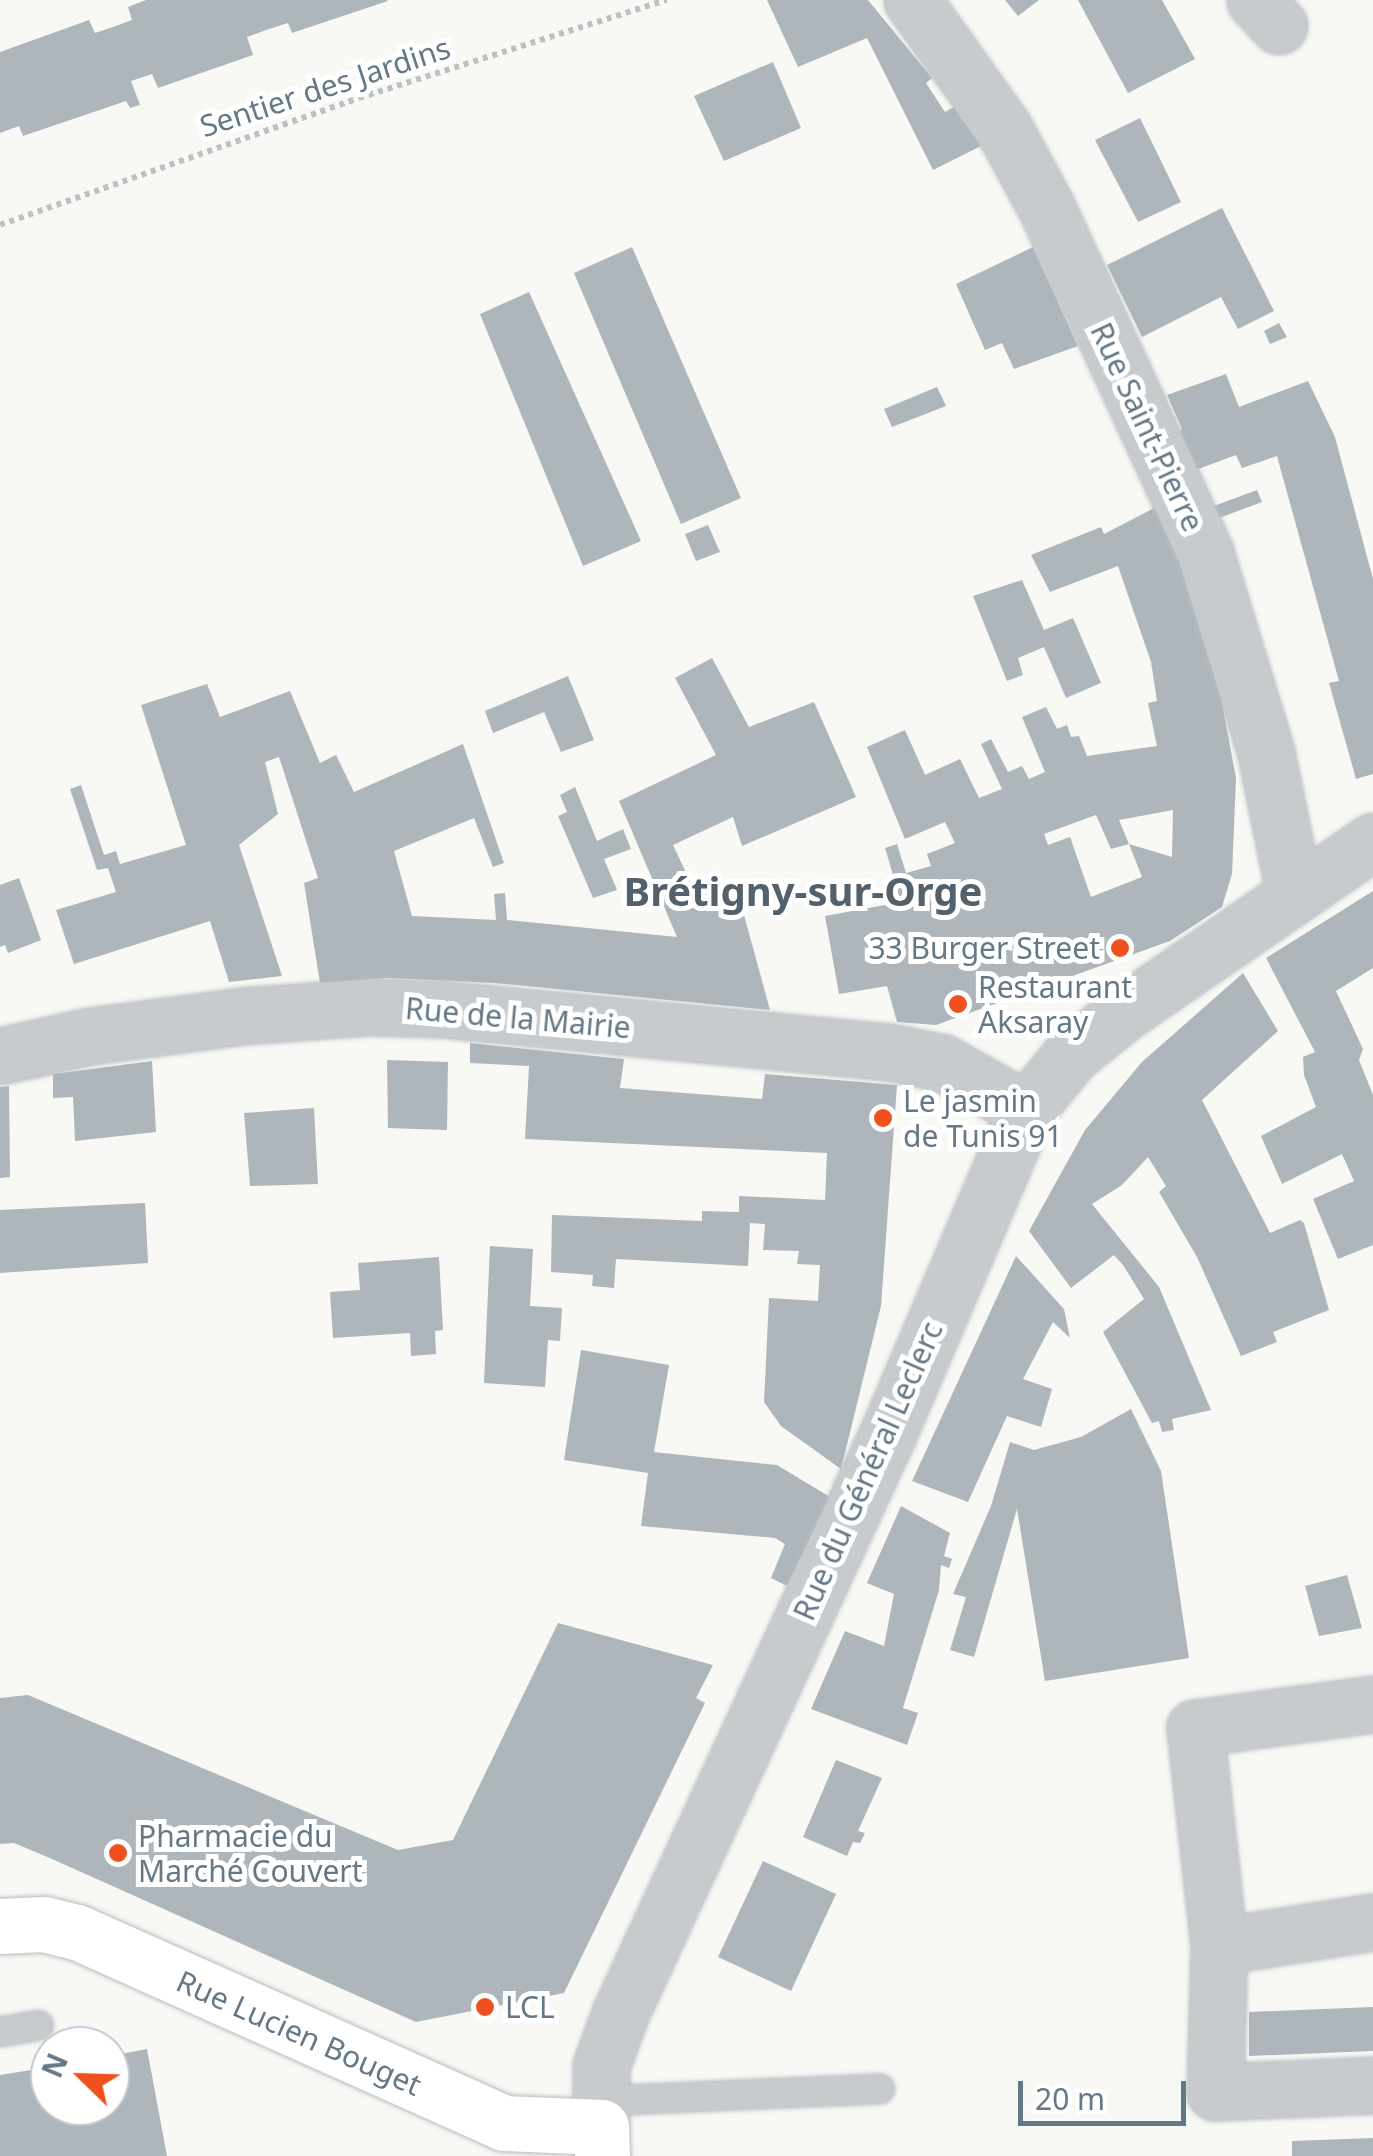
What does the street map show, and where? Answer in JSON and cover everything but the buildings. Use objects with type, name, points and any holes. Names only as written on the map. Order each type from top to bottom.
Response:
[{"type":"main road","name":"Rue Lucien Bouget","points":[[0,1926],[44,1924],[77,1932],[504,2123],[602,2128]]},
{"type":"street","name":"Rue Saint-Pierre","points":[[912,0],[1004,129],[1048,209],[1205,553],[1266,752],[1294,891]]},
{"type":"street","name":"Rue du Général Leclerc","points":[[602,2128],[602,2066],[620,2014],[888,1436],[1026,1110],[1072,1054],[1097,1034],[1294,891],[1373,841]]},
{"type":"street","name":"Rue de la Mairie","points":[[0,1056],[90,1036],[242,1016],[371,1007],[442,1009],[889,1052],[943,1063],[1026,1110]]},
{"type":"street","points":[[1373,1704],[1195,1728],[1219,1946],[1215,2092],[1373,2085]]},
{"type":"street","points":[[1219,1946],[1373,1922]]},
{"type":"lane","points":[[0,2032],[38,2025]]},
{"type":"lane","points":[[602,2128],[880,2089]]},
{"type":"path","name":"Sentier des Jardins","points":[[0,225],[359,98],[667,0]]},
{"type":"place","name":"33 Burger Street","points":[[1120,948]]},
{"type":"place","name":"Restaurant Aksaray","points":[[958,1004]]},
{"type":"place","name":"Le jasmin de Tunis 91","points":[[883,1118]]},
{"type":"place","name":"Pharmacie du Marché Couvert","points":[[118,1853]]},
{"type":"place","name":"LCL","points":[[485,2007]]},
{"type":"district","name":"Brétigny-sur-Orge","points":[[803,891]]}]
